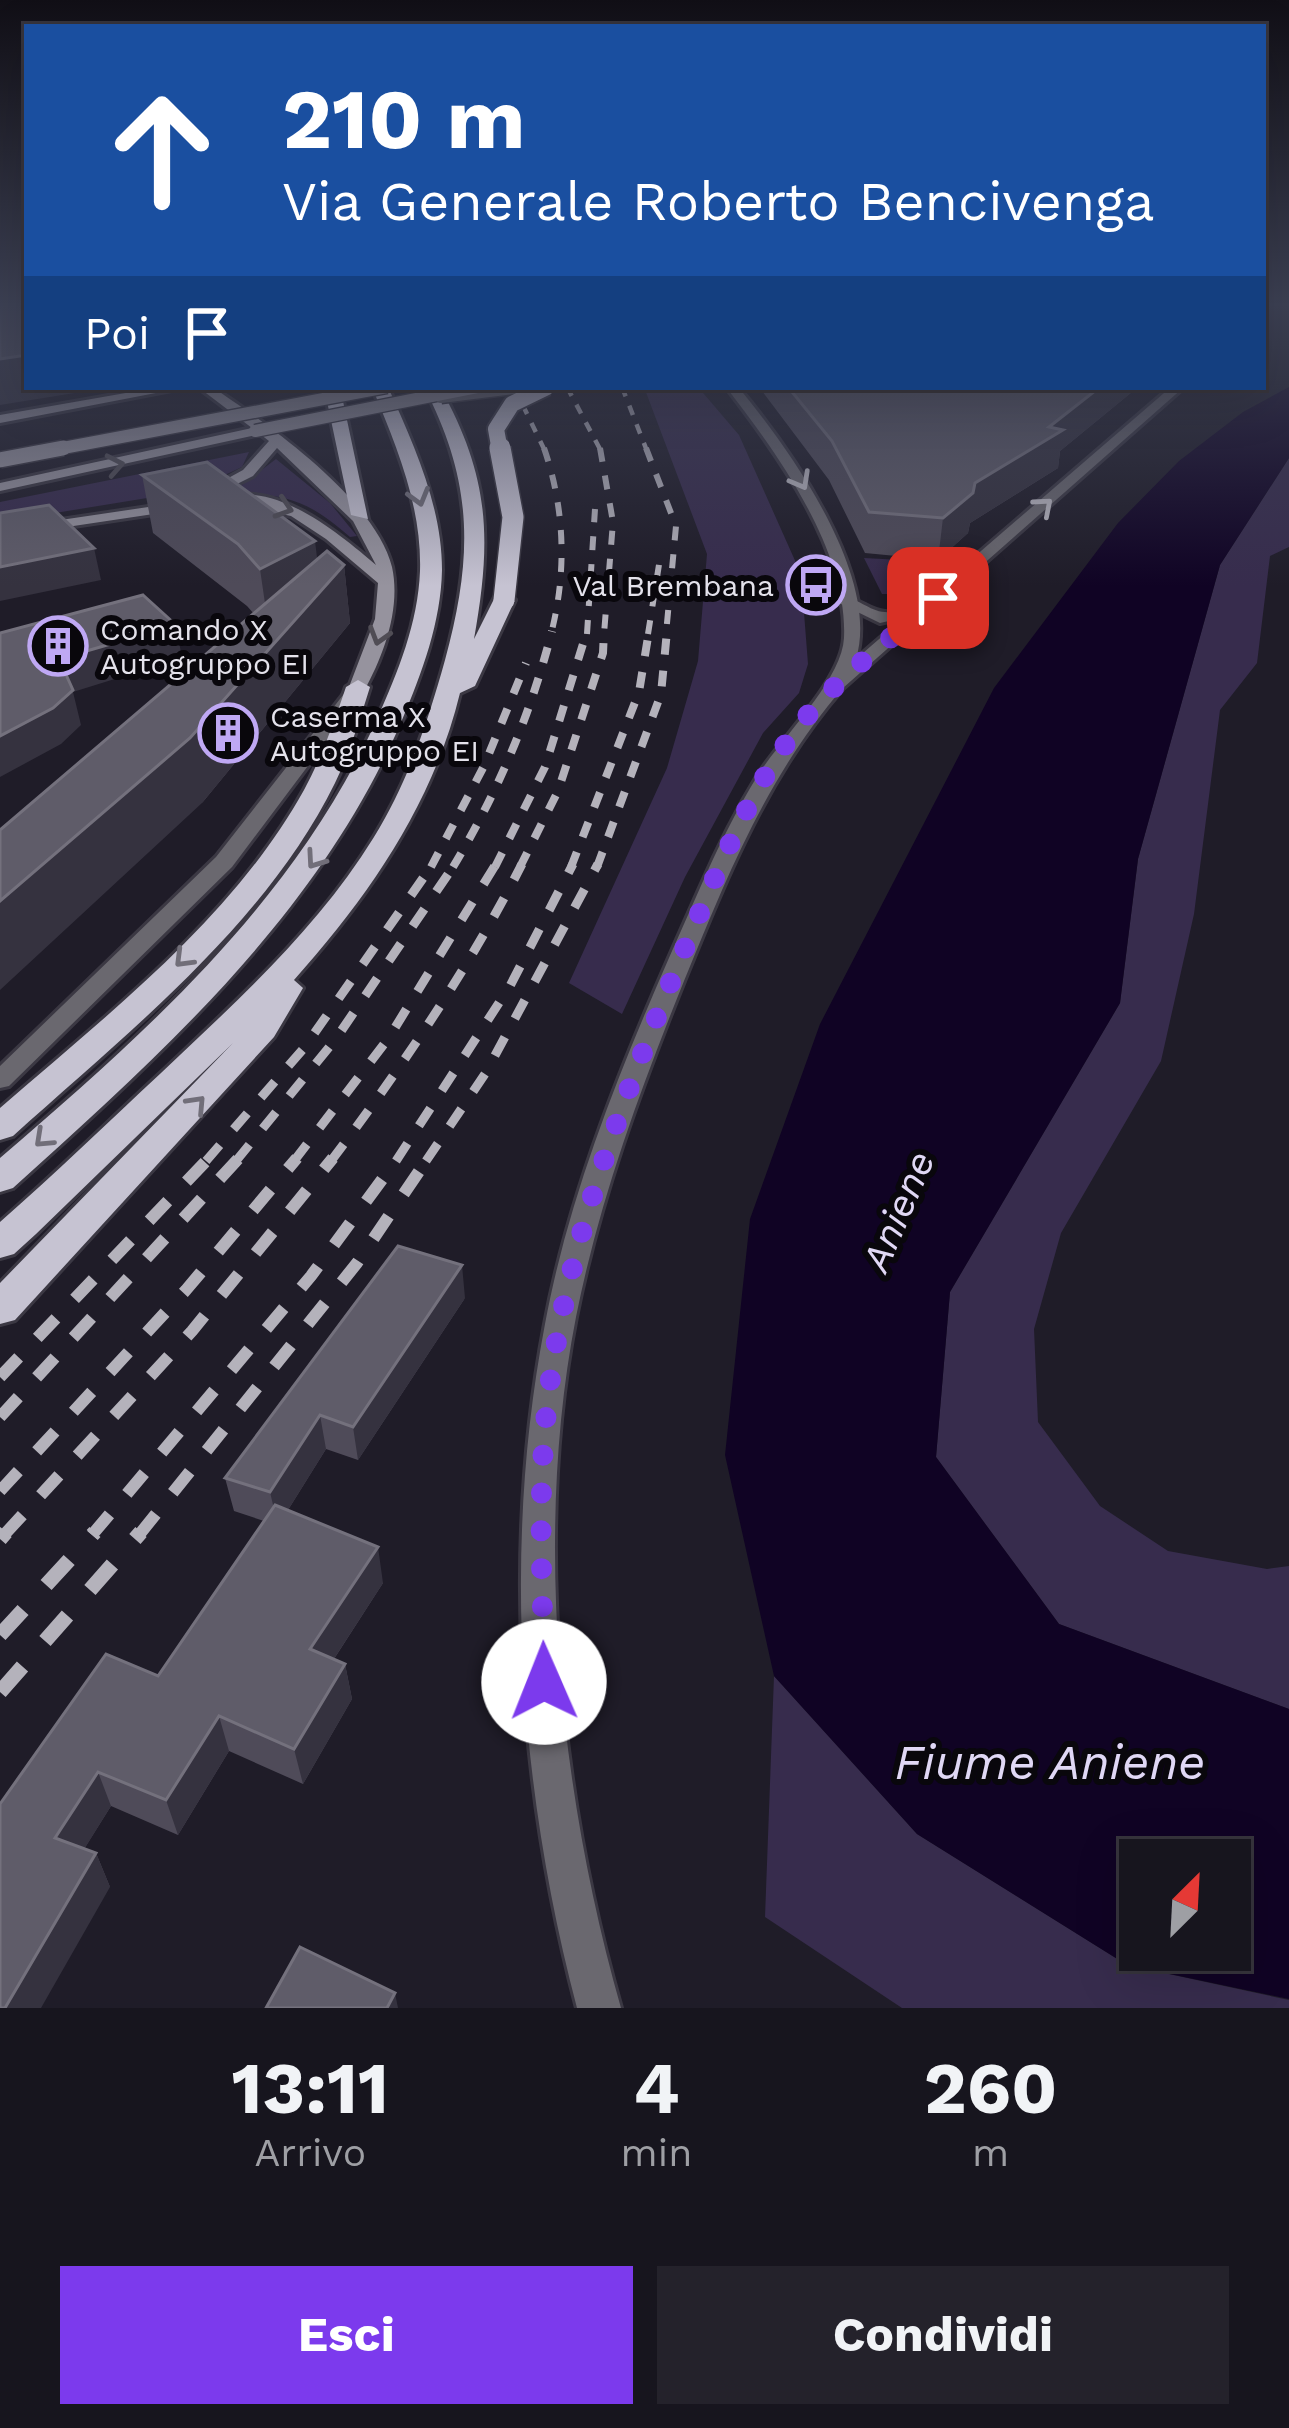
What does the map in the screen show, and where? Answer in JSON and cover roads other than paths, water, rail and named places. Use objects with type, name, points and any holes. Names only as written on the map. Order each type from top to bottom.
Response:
[{"type":"highway","points":[[335,399],[362,515]]},
{"type":"highway","points":[[0,1179],[242,946],[317,859],[362,786],[418,646],[431,572],[424,515],[388,399]]},
{"type":"highway","points":[[427,399],[465,454],[479,516],[473,589],[445,720]]},
{"type":"highway","points":[[0,1310],[116,1193],[243,1053],[275,1010],[301,960],[401,818],[504,600],[513,518],[496,429],[512,404],[523,399]]},
{"type":"highway","points":[[0,1128],[171,970],[269,862],[326,775],[358,688]]},
{"type":"highway","points":[[0,1244],[301,960]]},
{"type":"main road","points":[[0,419],[119,399]]},
{"type":"main road","points":[[167,399],[231,404]]},
{"type":"main road","points":[[223,399],[362,515],[381,554],[383,631],[358,688]]},
{"type":"main road","points":[[0,460],[322,399]]},
{"type":"main road","points":[[0,487],[397,399]]},
{"type":"main road","points":[[127,512],[231,484],[254,468],[276,441]]},
{"type":"main road","points":[[0,533],[127,512],[241,501],[287,506],[385,581]]},
{"type":"street","points":[[742,399],[770,431],[801,481],[845,600],[852,640],[837,684]]},
{"type":"street","points":[[591,2000],[560,1815],[544,1682],[545,1422],[560,1322],[624,1105],[708,894],[778,756],[837,684],[1165,399]]},
{"type":"street","points":[[845,600],[880,618],[924,611]]},
{"type":"street","points":[[0,1080],[224,862],[358,688]]},
{"type":"water","name":"Fiume Aniene","points":[[1267,399],[1289,399],[1289,458],[1220,565],[1138,859],[1120,1003],[950,1292],[936,1457],[1059,1624],[1289,1709],[1289,1999],[1156,1971],[1251,1971],[1251,1839],[1119,1839],[1119,1960],[917,1834],[774,1676],[725,1455],[750,1219],[820,1024],[994,688],[1118,523],[1179,461],[1243,412]]},
{"type":"railway","points":[[520,399],[545,450]]},
{"type":"railway","points":[[573,399],[600,450]]},
{"type":"railway","points":[[627,399],[647,451]]},
{"type":"railway","points":[[646,448],[676,526],[666,634]]},
{"type":"railway","points":[[545,450],[561,541],[560,587],[551,634]]},
{"type":"railway","points":[[600,450],[613,522],[604,634]]},
{"type":"railway","points":[[587,634],[595,509]]},
{"type":"railway","points":[[648,634],[661,552]]},
{"type":"railway","points":[[453,867],[511,753],[552,631]]},
{"type":"railway","points":[[495,867],[545,767],[587,631]]},
{"type":"railway","points":[[520,867],[558,791],[603,653],[604,631]]},
{"type":"railway","points":[[571,867],[639,692],[649,631]]},
{"type":"railway","points":[[597,867],[661,694],[667,631]]},
{"type":"railway","points":[[431,866],[484,766],[526,663]]},
{"type":"railway","points":[[294,1161],[388,1039],[496,864]]},
{"type":"railway","points":[[331,1161],[433,1017],[522,864]]},
{"type":"railway","points":[[398,1159],[510,986],[573,864]]},
{"type":"railway","points":[[426,1161],[485,1074],[598,864]]},
{"type":"railway","points":[[206,1161],[304,1048],[431,866]]},
{"type":"railway","points":[[236,1161],[335,1040],[453,867]]},
{"type":"railway","points":[[0,1377],[209,1158]]},
{"type":"railway","points":[[0,1417],[239,1158]]},
{"type":"railway","points":[[0,1491],[186,1290],[297,1158]]},
{"type":"railway","points":[[4,1535],[192,1331],[333,1158]]},
{"type":"railway","points":[[139,1535],[357,1263],[428,1158]]},
{"type":"railway","points":[[92,1535],[311,1276],[398,1159]]},
{"type":"railway","points":[[0,1539],[6,1532]]},
{"type":"railway","points":[[0,1635],[95,1532]]},
{"type":"railway","points":[[0,1692],[141,1532]]},
{"type":"place","name":"Val Brembana","points":[[816,585]]},
{"type":"place","name":"Comando X Autogruppo EI","points":[[58,646]]},
{"type":"place","name":"Caserma X Autogruppo EI","points":[[228,733]]},
{"type":"water label","name":"Aniene","points":[[898,1211]]}]
